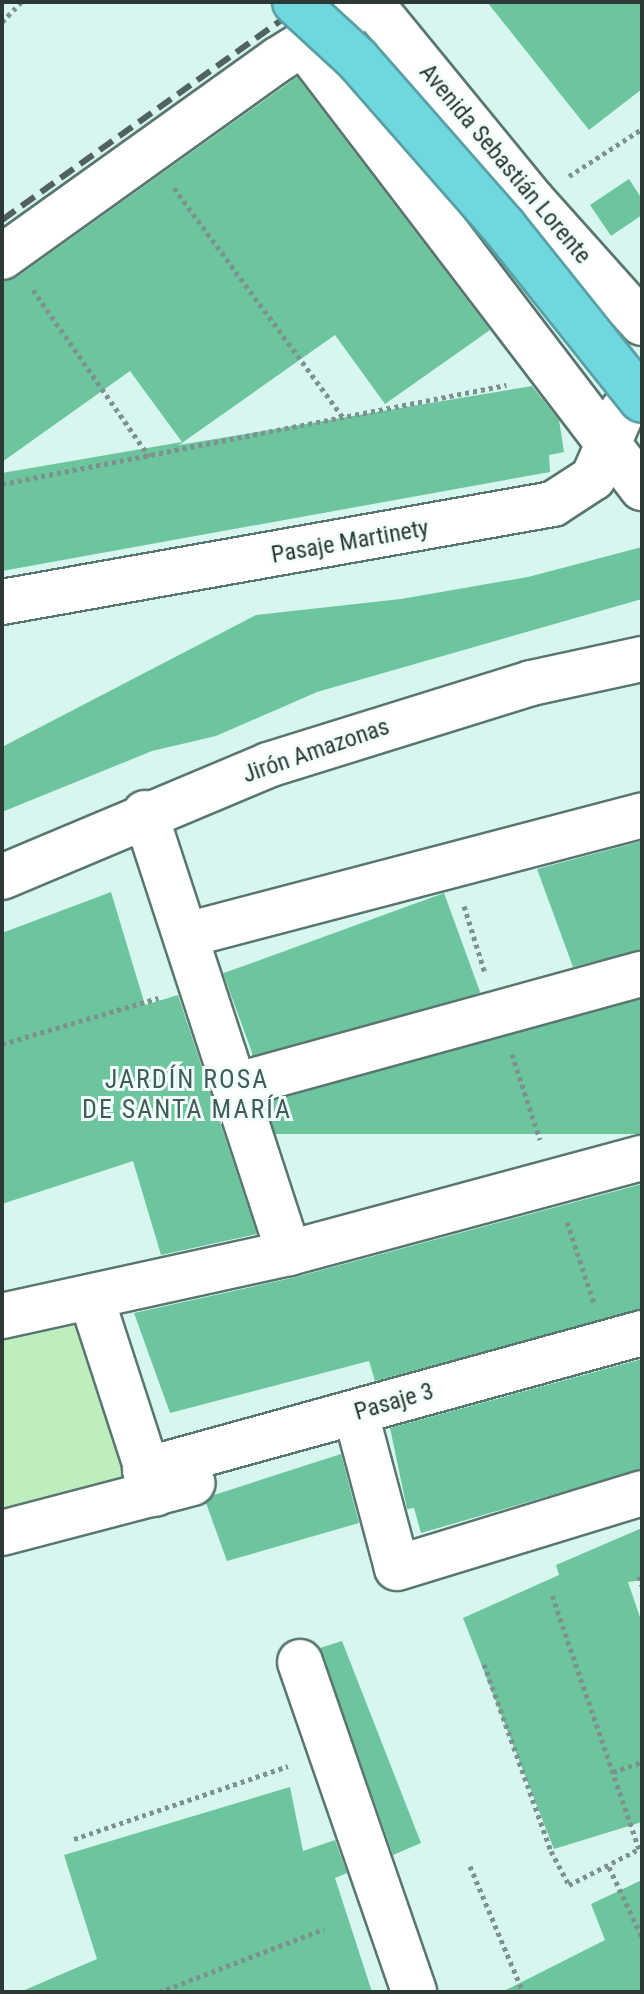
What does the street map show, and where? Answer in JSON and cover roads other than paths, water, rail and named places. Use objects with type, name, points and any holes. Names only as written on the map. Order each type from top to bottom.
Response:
[{"type":"highway","points":[[299,23],[357,59],[494,215],[642,399]]},
{"type":"street","points":[[5,255],[148,152],[299,23],[370,2]]},
{"type":"street","name":"Avenida Sebastián Lorente","points":[[370,2],[532,200],[642,323]]},
{"type":"street","points":[[299,23],[471,269],[552,368],[642,488]]},
{"type":"street","name":"Pasaje Martinety","points":[[2,602],[553,504],[593,478],[606,438],[623,410],[642,399]]},
{"type":"street","name":"Jirón Amazonas","points":[[2,877],[145,813],[396,723],[531,683],[642,659]]},
{"type":"street","points":[[145,813],[289,1253]]},
{"type":"street","points":[[186,935],[451,868],[642,815]]},
{"type":"street","points":[[234,1086],[642,974]]},
{"type":"street","points":[[2,1316],[289,1253],[642,1158]]},
{"type":"street","points":[[91,1297],[150,1482]]},
{"type":"street","name":"Pasaje 3","points":[[2,1533],[150,1482],[359,1425],[624,1338]]},
{"type":"street","points":[[359,1425],[397,1568],[642,1493]]},
{"type":"street","points":[[300,1662],[414,1992]]},
{"type":"railway","points":[[2,220],[307,2]]},
{"type":"district","name":"JARDÍN ROSA DE SANTA MARÍA","points":[[187,1095]]}]
